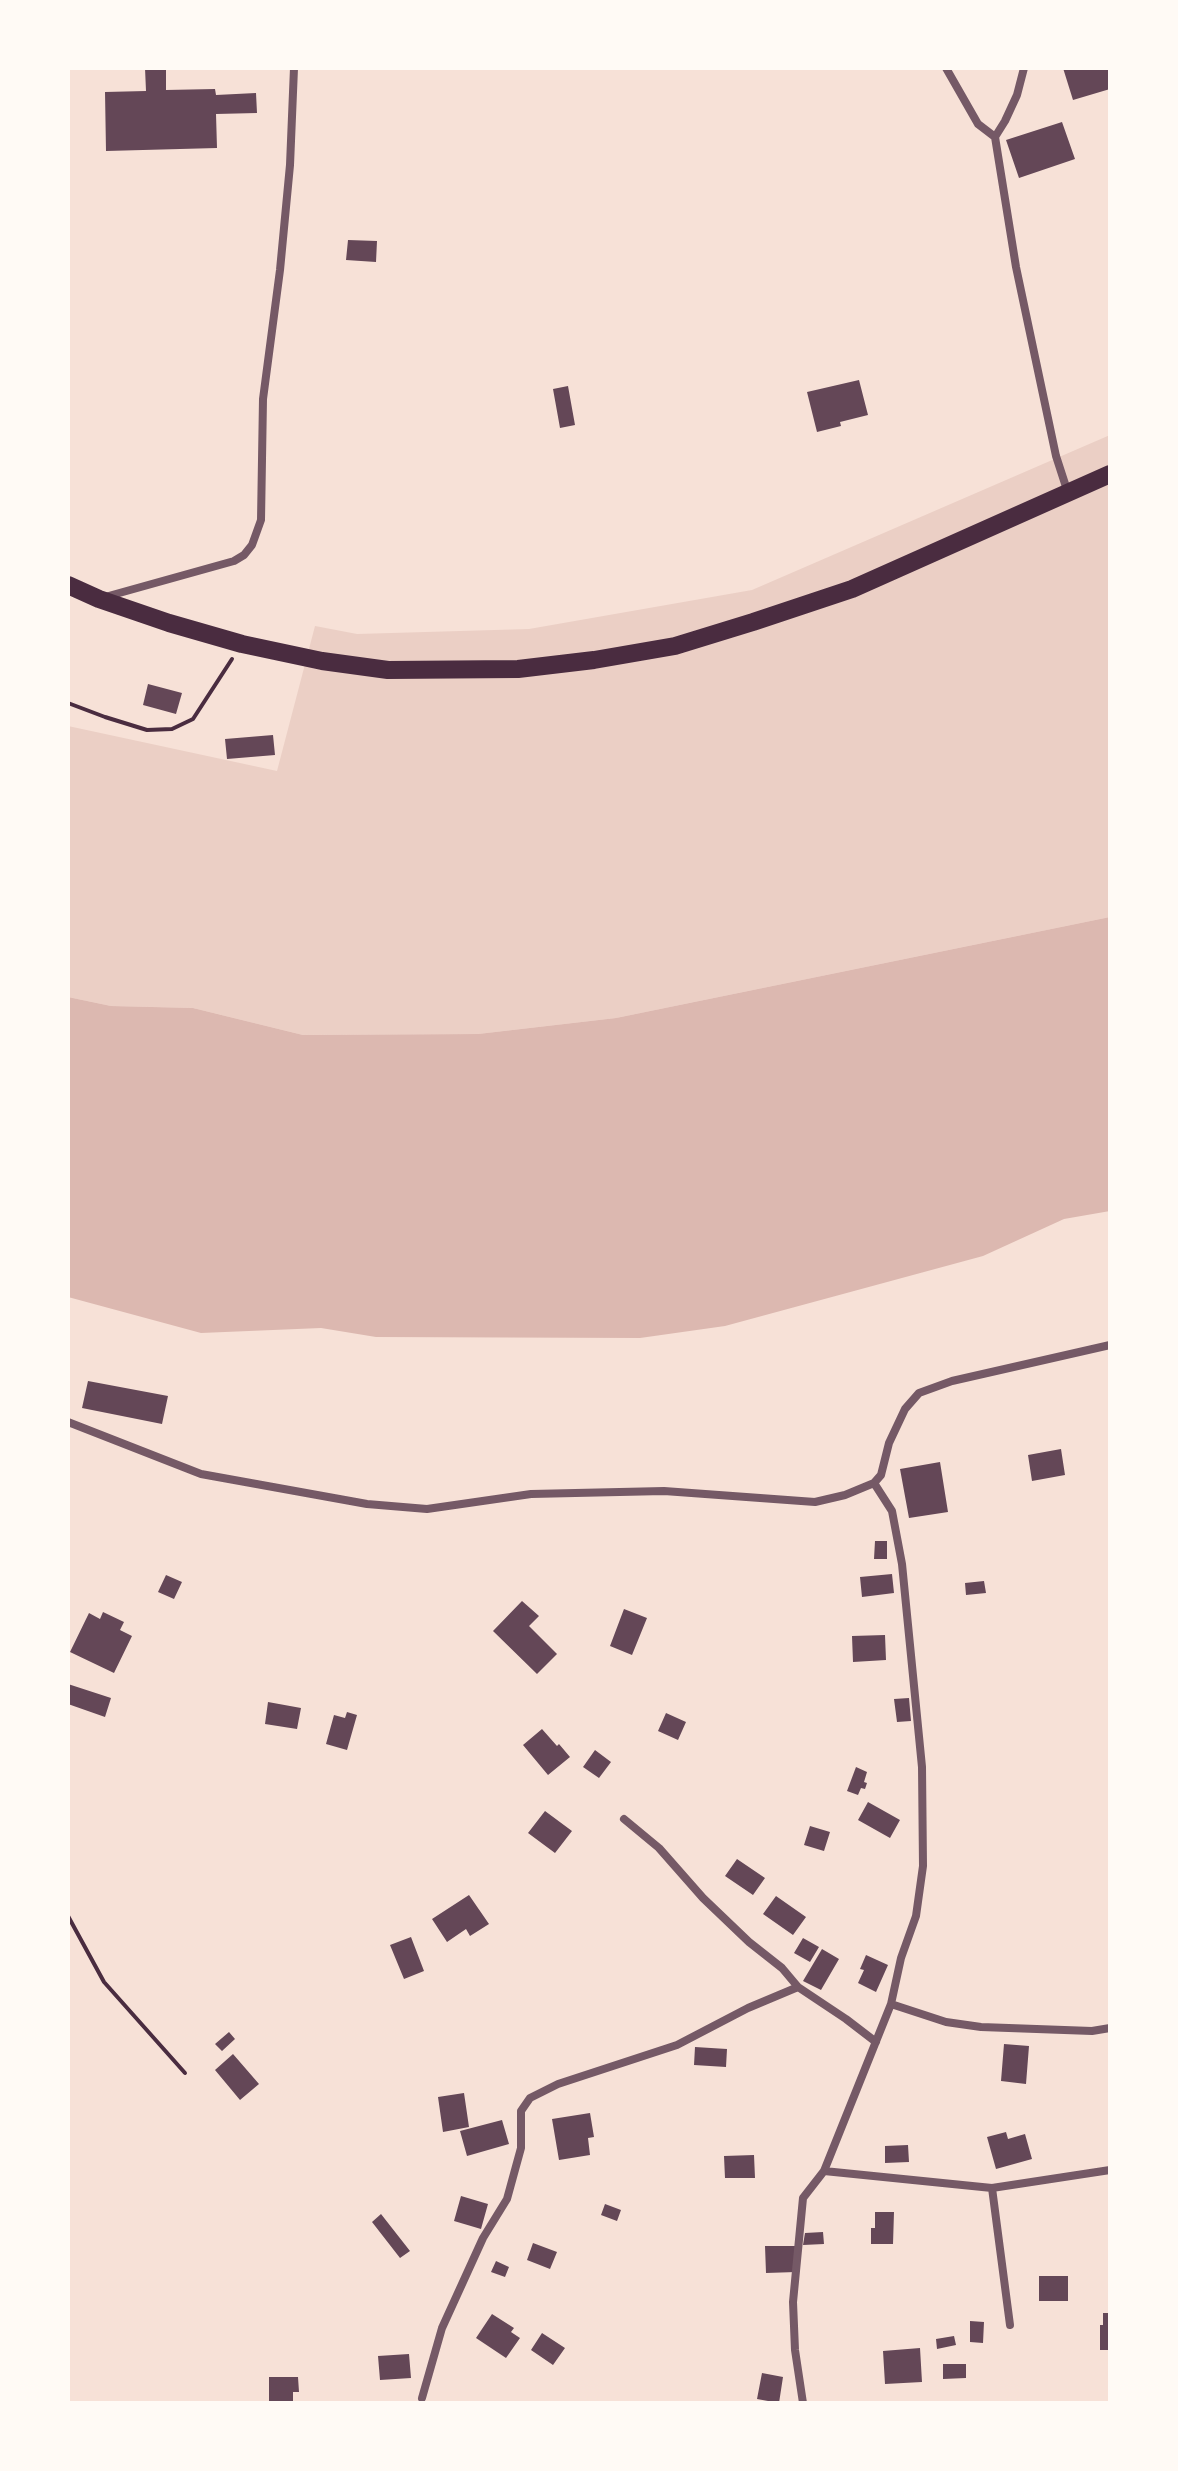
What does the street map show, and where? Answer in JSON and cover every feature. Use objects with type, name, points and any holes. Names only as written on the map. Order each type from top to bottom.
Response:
[{"type":"main road","points":[[68,585],[169,623],[242,644],[322,661],[388,670],[518,669],[675,646],[852,589],[1110,474]]},
{"type":"street","points":[[99,599],[234,561],[252,545],[261,520],[263,399],[290,165],[292,68]]},
{"type":"street","points":[[946,68],[978,124],[995,137]]},
{"type":"street","points":[[1024,68],[1017,95],[995,137],[1016,267],[1056,456],[1068,493]]},
{"type":"street","points":[[68,1422],[201,1474],[367,1504],[427,1509],[531,1494],[664,1491],[815,1502],[845,1495],[874,1483],[881,1475],[889,1443],[905,1409],[919,1393],[952,1381],[1110,1345]]},
{"type":"street","points":[[803,2403],[797,2373],[793,2302],[803,2198],[824,2171],[891,2004],[901,1958],[916,1916],[921,1879],[922,1767],[902,1564],[892,1511],[874,1483]]},
{"type":"street","points":[[624,1819],[659,1848],[703,1898],[749,1942],[782,1968],[798,1987],[876,2042]]},
{"type":"street","points":[[422,2398],[442,2328],[483,2238],[507,2199],[521,2148],[521,2111],[530,2098],[558,2084],[677,2045],[748,2008],[798,1987]]},
{"type":"street","points":[[891,2004],[946,2022],[981,2027],[1092,2031],[1110,2028]]},
{"type":"street","points":[[824,2171],[992,2188],[1110,2170]]},
{"type":"street","points":[[992,2188],[1010,2325]]},
{"type":"path","points":[[68,703],[147,730],[172,729],[193,719],[242,644]]},
{"type":"path","points":[[68,1916],[104,1982],[185,2073]]},
{"type":"shaded area","points":[[1110,435],[1110,917],[616,1018],[478,1034],[303,1035],[193,1008],[111,1006],[68,997],[68,726],[277,771],[315,626],[357,634],[529,629],[752,590]]},
{"type":"shaded area","points":[[1110,917],[1110,1211],[1064,1219],[983,1256],[725,1326],[640,1338],[376,1337],[321,1328],[201,1333],[68,1297],[68,997],[111,1006],[193,1008],[303,1035],[478,1034],[616,1018]]},
{"type":"building","points":[[145,68],[166,68],[166,90],[215,89],[216,95],[256,93],[257,113],[216,114],[217,148],[106,151],[105,92],[146,91]]},
{"type":"building","points":[[1063,68],[1110,68],[1110,89],[1073,100]]},
{"type":"building","points":[[1062,122],[1075,159],[1019,178],[1006,140]]},
{"type":"building","points":[[348,240],[377,241],[376,262],[346,260]]},
{"type":"building","points":[[859,380],[868,415],[817,432],[807,392]]},
{"type":"building","points":[[568,386],[575,425],[560,428],[553,389]]},
{"type":"building","points":[[148,684],[182,693],[176,714],[143,705]]},
{"type":"building","points":[[273,735],[275,755],[227,759],[225,739]]},
{"type":"building","points":[[88,1381],[168,1396],[162,1424],[82,1408]]},
{"type":"building","points":[[1061,1449],[1065,1475],[1032,1481],[1028,1455]]},
{"type":"building","points":[[940,1462],[948,1512],[909,1518],[900,1469]]},
{"type":"building","points":[[875,1541],[887,1541],[887,1559],[874,1559]]},
{"type":"building","points":[[892,1574],[894,1593],[862,1597],[860,1577]]},
{"type":"building","points":[[166,1575],[182,1582],[174,1599],[158,1592]]},
{"type":"building","points":[[984,1581],[986,1593],[966,1595],[965,1583]]},
{"type":"building","points":[[522,1601],[539,1616],[529,1626],[557,1654],[537,1674],[493,1631]]},
{"type":"building","points":[[624,1609],[647,1618],[632,1655],[610,1646]]},
{"type":"building","points":[[103,1612],[124,1622],[120,1630],[132,1636],[114,1673],[70,1652],[89,1613],[100,1619]]},
{"type":"building","points":[[885,1635],[886,1660],[853,1662],[852,1636]]},
{"type":"building","points":[[68,1684],[111,1698],[105,1717],[68,1704]]},
{"type":"building","points":[[909,1698],[911,1721],[897,1722],[894,1699]]},
{"type":"building","points":[[268,1702],[301,1708],[297,1729],[265,1724]]},
{"type":"building","points":[[347,1712],[357,1715],[347,1750],[326,1744],[334,1715],[345,1718]]},
{"type":"building","points":[[666,1713],[686,1722],[678,1740],[658,1731]]},
{"type":"building","points":[[542,1729],[570,1757],[548,1775],[523,1745]]},
{"type":"building","points":[[595,1750],[611,1762],[599,1778],[583,1767]]},
{"type":"building","points":[[856,1767],[867,1772],[865,1789],[861,1788],[858,1795],[847,1791]]},
{"type":"building","points":[[868,1802],[900,1820],[890,1838],[858,1820]]},
{"type":"building","points":[[545,1811],[572,1831],[555,1853],[528,1833]]},
{"type":"building","points":[[810,1826],[830,1832],[824,1851],[804,1845]]},
{"type":"building","points":[[737,1859],[765,1878],[753,1895],[725,1876]]},
{"type":"building","points":[[469,1895],[489,1924],[470,1936],[466,1929],[447,1942],[432,1919]]},
{"type":"building","points":[[776,1896],[806,1917],[793,1935],[763,1914]]},
{"type":"building","points":[[411,1937],[424,1971],[404,1979],[390,1945]]},
{"type":"building","points":[[803,1938],[819,1947],[810,1962],[794,1953]]},
{"type":"building","points":[[822,1949],[839,1959],[821,1990],[803,1981]]},
{"type":"building","points":[[866,1955],[888,1965],[876,1992],[858,1983]]},
{"type":"building","points":[[229,2032],[235,2039],[222,2051],[215,2044]]},
{"type":"building","points":[[1004,2044],[1029,2046],[1026,2084],[1001,2081]]},
{"type":"building","points":[[695,2047],[727,2049],[726,2067],[694,2065]]},
{"type":"building","points":[[233,2054],[259,2084],[240,2100],[215,2070]]},
{"type":"building","points":[[464,2093],[469,2127],[443,2132],[438,2097]]},
{"type":"building","points":[[590,2113],[594,2137],[588,2138],[590,2155],[559,2160],[552,2119]]},
{"type":"building","points":[[502,2120],[509,2144],[467,2156],[460,2131]]},
{"type":"building","points":[[1006,2132],[1008,2139],[1025,2134],[1032,2159],[996,2169],[987,2137]]},
{"type":"building","points":[[908,2145],[909,2162],[885,2163],[885,2146]]},
{"type":"building","points":[[754,2155],[755,2178],[725,2178],[724,2156]]},
{"type":"building","points":[[461,2196],[488,2204],[481,2229],[454,2221]]},
{"type":"building","points":[[605,2204],[621,2210],[617,2221],[601,2215]]},
{"type":"building","points":[[875,2212],[894,2212],[893,2244],[871,2244]]},
{"type":"building","points":[[381,2214],[410,2251],[400,2258],[372,2222]]},
{"type":"building","points":[[823,2232],[824,2244],[803,2245],[805,2233]]},
{"type":"building","points":[[533,2243],[557,2252],[550,2269],[527,2260]]},
{"type":"building","points":[[765,2246],[795,2246],[796,2272],[766,2273]]},
{"type":"building","points":[[496,2261],[509,2267],[505,2277],[491,2272]]},
{"type":"building","points":[[1039,2276],[1068,2276],[1068,2301],[1039,2301]]},
{"type":"building","points":[[1103,2313],[1110,2313],[1110,2350],[1100,2350]]},
{"type":"building","points":[[492,2314],[514,2328],[511,2332],[520,2338],[506,2358],[476,2338]]},
{"type":"building","points":[[970,2321],[984,2322],[983,2343],[970,2342]]},
{"type":"building","points":[[542,2333],[565,2348],[553,2365],[531,2350]]},
{"type":"building","points":[[954,2336],[956,2345],[937,2349],[936,2339]]},
{"type":"building","points":[[920,2348],[922,2382],[885,2384],[883,2351]]},
{"type":"building","points":[[409,2354],[411,2378],[380,2380],[378,2356]]},
{"type":"building","points":[[943,2364],[966,2364],[966,2378],[943,2379]]},
{"type":"building","points":[[762,2373],[783,2377],[779,2403],[757,2399]]},
{"type":"building","points":[[269,2377],[298,2377],[299,2392],[293,2392],[293,2403],[269,2403]]}]
